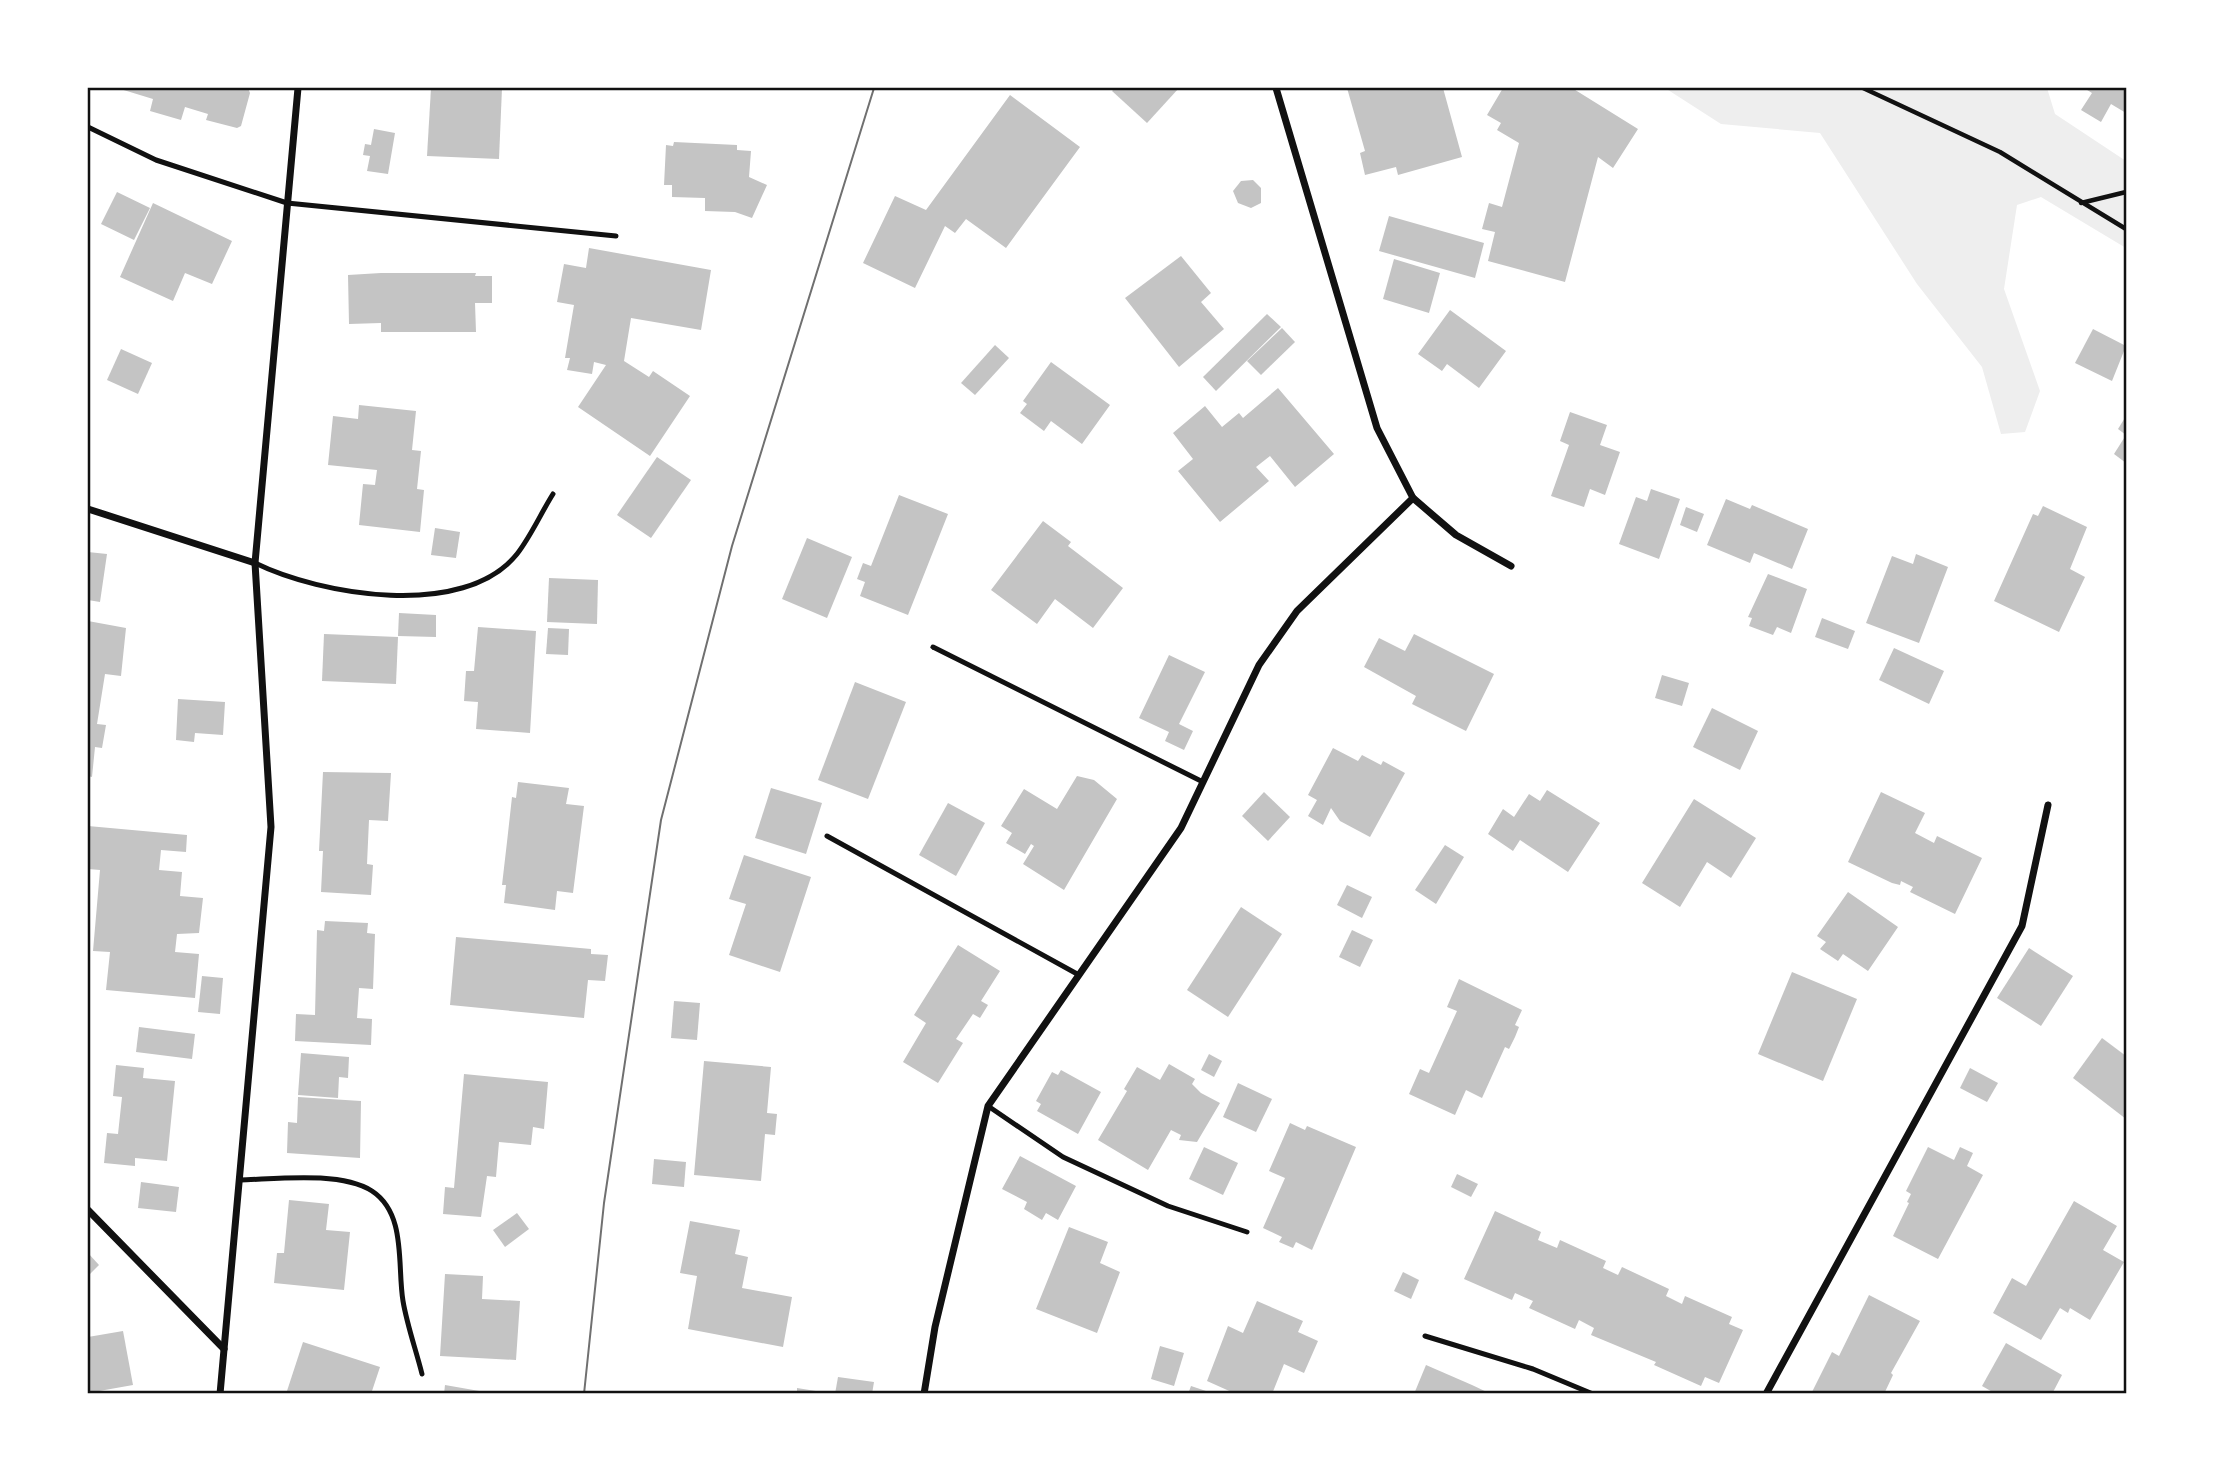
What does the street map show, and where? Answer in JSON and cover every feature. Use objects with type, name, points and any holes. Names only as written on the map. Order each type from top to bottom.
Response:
[{"type":"street","points":[[220,1394],[271,827],[255,564],[298,88]]},
{"type":"street","points":[[1276,88],[1377,428],[1413,498],[1455,535],[1511,566]]},
{"type":"street","points":[[924,1394],[935,1327],[988,1106],[1181,828],[1259,665],[1297,611],[1413,498]]},
{"type":"street","points":[[88,509],[255,564]]},
{"type":"street","points":[[1766,1394],[2022,926],[2048,805]]},
{"type":"street","points":[[88,1210],[224,1349]]},
{"type":"lane","points":[[88,127],[156,160],[287,203],[616,236]]},
{"type":"lane","points":[[255,564],[285,578],[322,588],[422,595],[450,590],[474,583],[497,571],[516,555],[553,494]]},
{"type":"lane","points":[[933,647],[1201,782]]},
{"type":"lane","points":[[827,836],[1079,975]]},
{"type":"lane","points":[[988,1106],[1063,1157],[1168,1206],[1247,1232]]},
{"type":"lane","points":[[240,1180],[319,1178],[357,1185],[381,1198],[397,1230],[403,1303],[422,1374]]},
{"type":"lane","points":[[1425,1336],[1533,1369],[1593,1394]]},
{"type":"path","points":[[1863,88],[2000,152],[2126,229]]},
{"type":"path","points":[[2081,203],[2126,192]]},
{"type":"shaded area","points":[[1665,88],[2047,88],[2055,114],[2126,161],[2126,248],[2041,197],[2017,205],[2004,289],[2040,391],[2025,432],[2001,434],[1982,367],[1917,284],[1820,133],[1721,124]]},
{"type":"building","points":[[117,88],[248,88],[250,93],[241,126],[237,128],[206,120],[208,114],[185,107],[181,120],[150,111],[153,99]]},
{"type":"building","points":[[431,88],[502,88],[499,159],[427,156]]},
{"type":"building","points":[[1115,88],[1179,88],[1147,123],[1112,91]]},
{"type":"building","points":[[1347,88],[1443,88],[1462,157],[1398,175],[1396,167],[1365,175],[1360,153],[1365,151]]},
{"type":"building","points":[[1503,88],[1572,88],[1638,129],[1613,168],[1598,157],[1565,282],[1488,261],[1495,232],[1482,229],[1489,203],[1502,207],[1519,143],[1497,130],[1501,123],[1487,115]]},
{"type":"building","points":[[2084,88],[2126,88],[2126,113],[2111,104],[2101,122],[2081,110],[2092,93]]},
{"type":"building","points":[[1010,95],[1080,147],[1006,248],[966,219],[955,233],[945,226],[915,288],[863,263],[895,196],[926,210]]},
{"type":"building","points":[[374,129],[395,133],[388,174],[367,171],[370,156],[363,155],[365,144],[371,145]]},
{"type":"building","points":[[674,142],[737,145],[737,150],[751,151],[749,177],[767,185],[752,218],[735,212],[705,211],[705,198],[672,197],[672,185],[664,185],[666,145],[673,146]]},
{"type":"building","points":[[1253,180],[1261,188],[1261,203],[1251,208],[1238,203],[1233,191],[1241,181]]},
{"type":"building","points":[[117,192],[150,208],[134,240],[101,224]]},
{"type":"building","points":[[153,203],[232,241],[212,284],[185,273],[173,301],[120,277]]},
{"type":"building","points":[[1389,216],[1484,243],[1475,278],[1379,251]]},
{"type":"building","points":[[589,248],[711,270],[701,330],[631,318],[624,361],[649,377],[653,371],[690,396],[650,456],[578,407],[606,365],[594,362],[592,374],[567,370],[570,358],[565,358],[574,305],[557,302],[564,264],[586,268]]},
{"type":"building","points":[[1181,256],[1211,293],[1201,302],[1224,329],[1179,367],[1125,298]]},
{"type":"building","points":[[1394,259],[1440,273],[1429,313],[1383,299]]},
{"type":"building","points":[[476,273],[475,276],[492,276],[492,303],[475,303],[476,332],[381,332],[381,323],[349,324],[348,275]]},
{"type":"building","points":[[1450,310],[1506,351],[1479,388],[1447,364],[1442,371],[1418,354]]},
{"type":"building","points":[[1267,314],[1281,327],[1216,391],[1203,377]]},
{"type":"building","points":[[1282,328],[1295,342],[1261,375],[1247,361]]},
{"type":"building","points":[[2093,329],[2126,346],[2112,381],[2075,363]]},
{"type":"building","points":[[995,345],[1009,358],[975,395],[961,383]]},
{"type":"building","points":[[121,349],[152,363],[138,394],[107,380]]},
{"type":"building","points":[[1051,362],[1110,405],[1082,444],[1051,421],[1044,431],[1020,413],[1027,404],[1023,401]]},
{"type":"building","points":[[1278,388],[1334,454],[1295,487],[1270,456],[1256,467],[1269,481],[1220,522],[1178,471],[1193,459],[1173,433],[1205,406],[1222,427],[1239,413],[1243,418]]},
{"type":"building","points":[[359,405],[416,411],[412,450],[421,451],[417,489],[424,490],[420,532],[359,525],[363,484],[375,485],[377,470],[328,465],[333,416],[358,419]]},
{"type":"building","points":[[1570,412],[1607,425],[1600,445],[1620,452],[1605,495],[1590,489],[1584,507],[1551,496],[1569,445],[1560,441]]},
{"type":"building","points":[[2126,416],[2126,435],[2118,429]]},
{"type":"building","points":[[2126,435],[2126,463],[2114,454]]},
{"type":"building","points":[[657,457],[691,480],[651,538],[617,515]]},
{"type":"building","points":[[1651,489],[1680,499],[1659,559],[1619,544],[1636,497],[1647,501]]},
{"type":"building","points":[[899,495],[948,514],[908,615],[860,596],[865,582],[857,579],[863,563],[871,566]]},
{"type":"building","points":[[1726,499],[1750,509],[1752,505],[1808,529],[1792,569],[1754,553],[1750,563],[1707,545]]},
{"type":"building","points":[[2043,506],[2087,527],[2070,569],[2085,577],[2059,632],[1994,601],[2033,514],[2038,516]]},
{"type":"building","points":[[1686,507],[1704,514],[1697,532],[1680,525]]},
{"type":"building","points":[[1043,521],[1071,542],[1068,546],[1123,588],[1093,628],[1055,599],[1037,624],[991,590]]},
{"type":"building","points":[[435,528],[460,532],[456,558],[431,555]]},
{"type":"building","points":[[807,538],[852,557],[827,618],[782,599]]},
{"type":"building","points":[[88,552],[107,554],[100,602],[88,600]]},
{"type":"building","points":[[1916,554],[1948,567],[1919,643],[1866,623],[1892,556],[1913,564]]},
{"type":"building","points":[[1768,574],[1807,589],[1791,633],[1777,627],[1773,635],[1749,626],[1752,618],[1748,617]]},
{"type":"building","points":[[549,578],[598,580],[597,624],[547,622]]},
{"type":"building","points":[[399,613],[436,615],[436,637],[398,636]]},
{"type":"building","points":[[1822,618],[1855,631],[1848,649],[1815,637]]},
{"type":"building","points":[[88,621],[126,628],[121,676],[105,674],[97,724],[106,725],[102,748],[95,747],[92,777],[88,776]]},
{"type":"building","points":[[478,627],[536,631],[530,733],[476,729],[478,702],[464,701],[466,671],[474,671]]},
{"type":"building","points":[[548,628],[569,629],[568,655],[546,654]]},
{"type":"building","points":[[324,634],[398,637],[396,684],[322,681]]},
{"type":"building","points":[[1414,634],[1494,674],[1466,731],[1412,704],[1416,696],[1364,667],[1379,638],[1405,651]]},
{"type":"building","points":[[1894,648],[1944,671],[1929,704],[1879,680]]},
{"type":"building","points":[[1169,655],[1205,672],[1179,724],[1193,731],[1184,750],[1165,741],[1169,732],[1139,718]]},
{"type":"building","points":[[1662,675],[1689,683],[1682,706],[1655,698]]},
{"type":"building","points":[[855,682],[906,702],[868,799],[818,780]]},
{"type":"building","points":[[178,699],[225,702],[223,735],[195,733],[194,742],[176,740]]},
{"type":"building","points":[[1712,708],[1758,731],[1740,770],[1693,747]]},
{"type":"building","points":[[1333,748],[1358,761],[1362,755],[1381,765],[1383,761],[1405,773],[1370,837],[1340,821],[1331,808],[1323,825],[1308,816],[1317,800],[1308,795]]},
{"type":"building","points":[[323,772],[391,773],[388,821],[369,820],[367,864],[373,865],[371,895],[321,892],[323,851],[319,851]]},
{"type":"building","points":[[1077,776],[1094,780],[1117,799],[1064,890],[1023,864],[1034,846],[1031,844],[1025,854],[1006,843],[1012,833],[1001,826],[1024,789],[1057,809]]},
{"type":"building","points":[[518,782],[569,788],[566,804],[584,806],[573,893],[557,891],[555,910],[504,903],[506,885],[502,885],[512,797],[516,798]]},
{"type":"building","points":[[771,788],[822,803],[806,854],[755,838]]},
{"type":"building","points":[[1547,790],[1600,823],[1568,872],[1520,840],[1513,851],[1488,834],[1503,809],[1514,817],[1529,794],[1540,801]]},
{"type":"building","points":[[1264,792],[1290,817],[1268,841],[1242,816]]},
{"type":"building","points":[[1881,792],[1925,813],[1915,833],[1934,843],[1937,836],[1982,858],[1955,914],[1910,892],[1913,887],[1901,881],[1900,885],[1892,883],[1848,862]]},
{"type":"building","points":[[1694,799],[1756,838],[1731,878],[1707,862],[1680,907],[1642,883]]},
{"type":"building","points":[[948,803],[985,823],[956,876],[919,855]]},
{"type":"building","points":[[88,826],[187,835],[186,852],[161,850],[159,870],[182,872],[180,896],[203,898],[199,933],[177,934],[175,952],[199,954],[195,998],[106,990],[110,952],[93,951],[100,870],[88,869]]},
{"type":"building","points":[[1445,845],[1464,857],[1436,904],[1415,890]]},
{"type":"building","points":[[744,855],[811,877],[780,972],[729,955],[746,904],[729,899]]},
{"type":"building","points":[[1347,885],[1372,897],[1362,918],[1337,905]]},
{"type":"building","points":[[1848,892],[1898,927],[1868,971],[1843,954],[1838,961],[1820,949],[1826,942],[1817,936]]},
{"type":"building","points":[[1241,907],[1282,934],[1228,1017],[1187,990]]},
{"type":"building","points":[[325,921],[368,923],[367,933],[375,934],[373,989],[359,988],[357,1018],[372,1019],[371,1045],[295,1041],[296,1014],[315,1015],[317,930],[324,931]]},
{"type":"building","points":[[1352,930],[1373,940],[1360,967],[1339,957]]},
{"type":"building","points":[[456,937],[591,949],[591,954],[608,955],[605,981],[588,980],[584,1018],[450,1005]]},
{"type":"building","points":[[958,945],[1000,971],[981,1001],[988,1005],[980,1018],[973,1014],[956,1039],[963,1043],[938,1083],[903,1062],[926,1023],[914,1015]]},
{"type":"building","points":[[2029,948],[2073,976],[2041,1026],[1997,998]]},
{"type":"building","points":[[1792,972],[1857,999],[1823,1081],[1758,1054]]},
{"type":"building","points":[[202,976],[223,978],[220,1014],[198,1012]]},
{"type":"building","points":[[1459,979],[1522,1010],[1515,1025],[1519,1027],[1515,1037],[1509,1049],[1505,1047],[1482,1098],[1466,1090],[1455,1115],[1409,1094],[1420,1069],[1429,1073],[1457,1011],[1447,1007]]},
{"type":"building","points":[[674,1001],[700,1003],[697,1040],[671,1038]]},
{"type":"building","points":[[139,1027],[195,1034],[192,1059],[136,1052]]},
{"type":"building","points":[[2102,1038],[2126,1056],[2126,1119],[2073,1078]]},
{"type":"building","points":[[301,1053],[349,1057],[348,1078],[339,1077],[338,1098],[298,1095]]},
{"type":"building","points":[[1209,1054],[1222,1061],[1214,1077],[1201,1070]]},
{"type":"building","points":[[704,1061],[771,1067],[767,1113],[777,1114],[775,1135],[765,1134],[761,1181],[694,1175]]},
{"type":"building","points":[[1169,1064],[1195,1079],[1192,1084],[1201,1093],[1220,1103],[1197,1142],[1179,1140],[1181,1135],[1171,1130],[1148,1170],[1098,1140],[1127,1091],[1124,1089],[1137,1067],[1160,1080]]},
{"type":"building","points":[[116,1065],[144,1068],[143,1078],[175,1081],[167,1161],[135,1158],[135,1166],[104,1163],[107,1133],[118,1134],[122,1097],[113,1096]]},
{"type":"building","points":[[1970,1068],[1998,1083],[1987,1102],[1960,1088]]},
{"type":"building","points":[[1061,1070],[1101,1092],[1078,1134],[1037,1111],[1041,1104],[1036,1101],[1052,1072],[1058,1075]]},
{"type":"building","points":[[464,1074],[548,1082],[544,1129],[533,1127],[531,1145],[499,1142],[496,1177],[487,1176],[481,1217],[443,1214],[445,1187],[454,1188]]},
{"type":"building","points":[[1238,1083],[1272,1099],[1256,1132],[1223,1117]]},
{"type":"building","points":[[298,1097],[361,1101],[360,1158],[287,1153],[288,1122],[297,1123]]},
{"type":"building","points":[[1290,1123],[1305,1130],[1307,1126],[1356,1147],[1312,1250],[1296,1242],[1293,1248],[1279,1242],[1282,1237],[1263,1228],[1285,1178],[1269,1171]]},
{"type":"building","points":[[1204,1147],[1238,1163],[1223,1195],[1189,1179]]},
{"type":"building","points":[[1928,1147],[1954,1160],[1960,1147],[1973,1153],[1967,1166],[1983,1175],[1938,1259],[1893,1236],[1909,1203],[1907,1202],[1911,1194],[1906,1191]]},
{"type":"building","points":[[1020,1156],[1076,1186],[1058,1220],[1046,1213],[1042,1220],[1024,1209],[1027,1202],[1002,1189]]},
{"type":"building","points":[[654,1159],[686,1162],[684,1187],[652,1184]]},
{"type":"building","points":[[1457,1174],[1478,1184],[1471,1197],[1451,1187]]},
{"type":"building","points":[[141,1182],[179,1187],[176,1212],[138,1208]]},
{"type":"building","points":[[289,1200],[329,1204],[326,1230],[350,1232],[344,1290],[274,1283],[277,1253],[284,1253]]},
{"type":"building","points":[[2074,1201],[2117,1226],[2103,1250],[2124,1262],[2090,1320],[2070,1308],[2068,1313],[2060,1308],[2041,1340],[1993,1313],[2012,1278],[2026,1286]]},
{"type":"building","points":[[1495,1211],[1541,1232],[1538,1240],[1557,1248],[1560,1240],[1606,1261],[1603,1268],[1618,1275],[1622,1267],[1669,1289],[1666,1296],[1682,1304],[1685,1296],[1732,1317],[1729,1324],[1743,1330],[1719,1383],[1705,1377],[1701,1386],[1654,1365],[1656,1362],[1591,1335],[1594,1328],[1579,1320],[1575,1329],[1529,1308],[1533,1301],[1515,1293],[1512,1300],[1464,1279]]},
{"type":"building","points":[[517,1213],[529,1229],[505,1247],[493,1230]]},
{"type":"building","points":[[690,1221],[740,1230],[735,1254],[748,1257],[742,1288],[792,1297],[783,1347],[688,1329],[697,1276],[680,1273]]},
{"type":"building","points":[[1069,1227],[1108,1242],[1100,1263],[1120,1272],[1097,1333],[1036,1309]]},
{"type":"building","points":[[88,1253],[99,1265],[88,1276]]},
{"type":"building","points":[[1403,1272],[1419,1280],[1411,1299],[1394,1291]]},
{"type":"building","points":[[445,1274],[483,1276],[482,1299],[520,1301],[516,1360],[440,1356]]},
{"type":"building","points":[[1869,1295],[1920,1321],[1891,1373],[1893,1375],[1884,1394],[1811,1394],[1832,1352],[1839,1356]]},
{"type":"building","points":[[1257,1301],[1303,1321],[1298,1332],[1318,1341],[1304,1373],[1284,1364],[1272,1394],[1236,1394],[1207,1381],[1228,1326],[1243,1333]]},
{"type":"building","points":[[123,1331],[133,1385],[88,1393],[88,1337]]},
{"type":"building","points":[[303,1342],[380,1367],[371,1394],[286,1394]]},
{"type":"building","points":[[2006,1343],[2062,1375],[2052,1394],[1996,1394],[1982,1386]]},
{"type":"building","points":[[1160,1346],[1184,1353],[1174,1386],[1151,1379]]},
{"type":"building","points":[[1426,1365],[1472,1385],[1491,1394],[1414,1394]]},
{"type":"building","points":[[838,1377],[874,1382],[872,1394],[835,1394]]},
{"type":"building","points":[[445,1385],[485,1392],[485,1394],[444,1394]]},
{"type":"building","points":[[1191,1386],[1212,1393],[1212,1394],[1188,1394]]},
{"type":"building","points":[[797,1388],[822,1392],[797,1394]]},
{"type":"tram line","points":[[584,1394],[604,1203],[661,820],[732,546],[874,88]]}]
